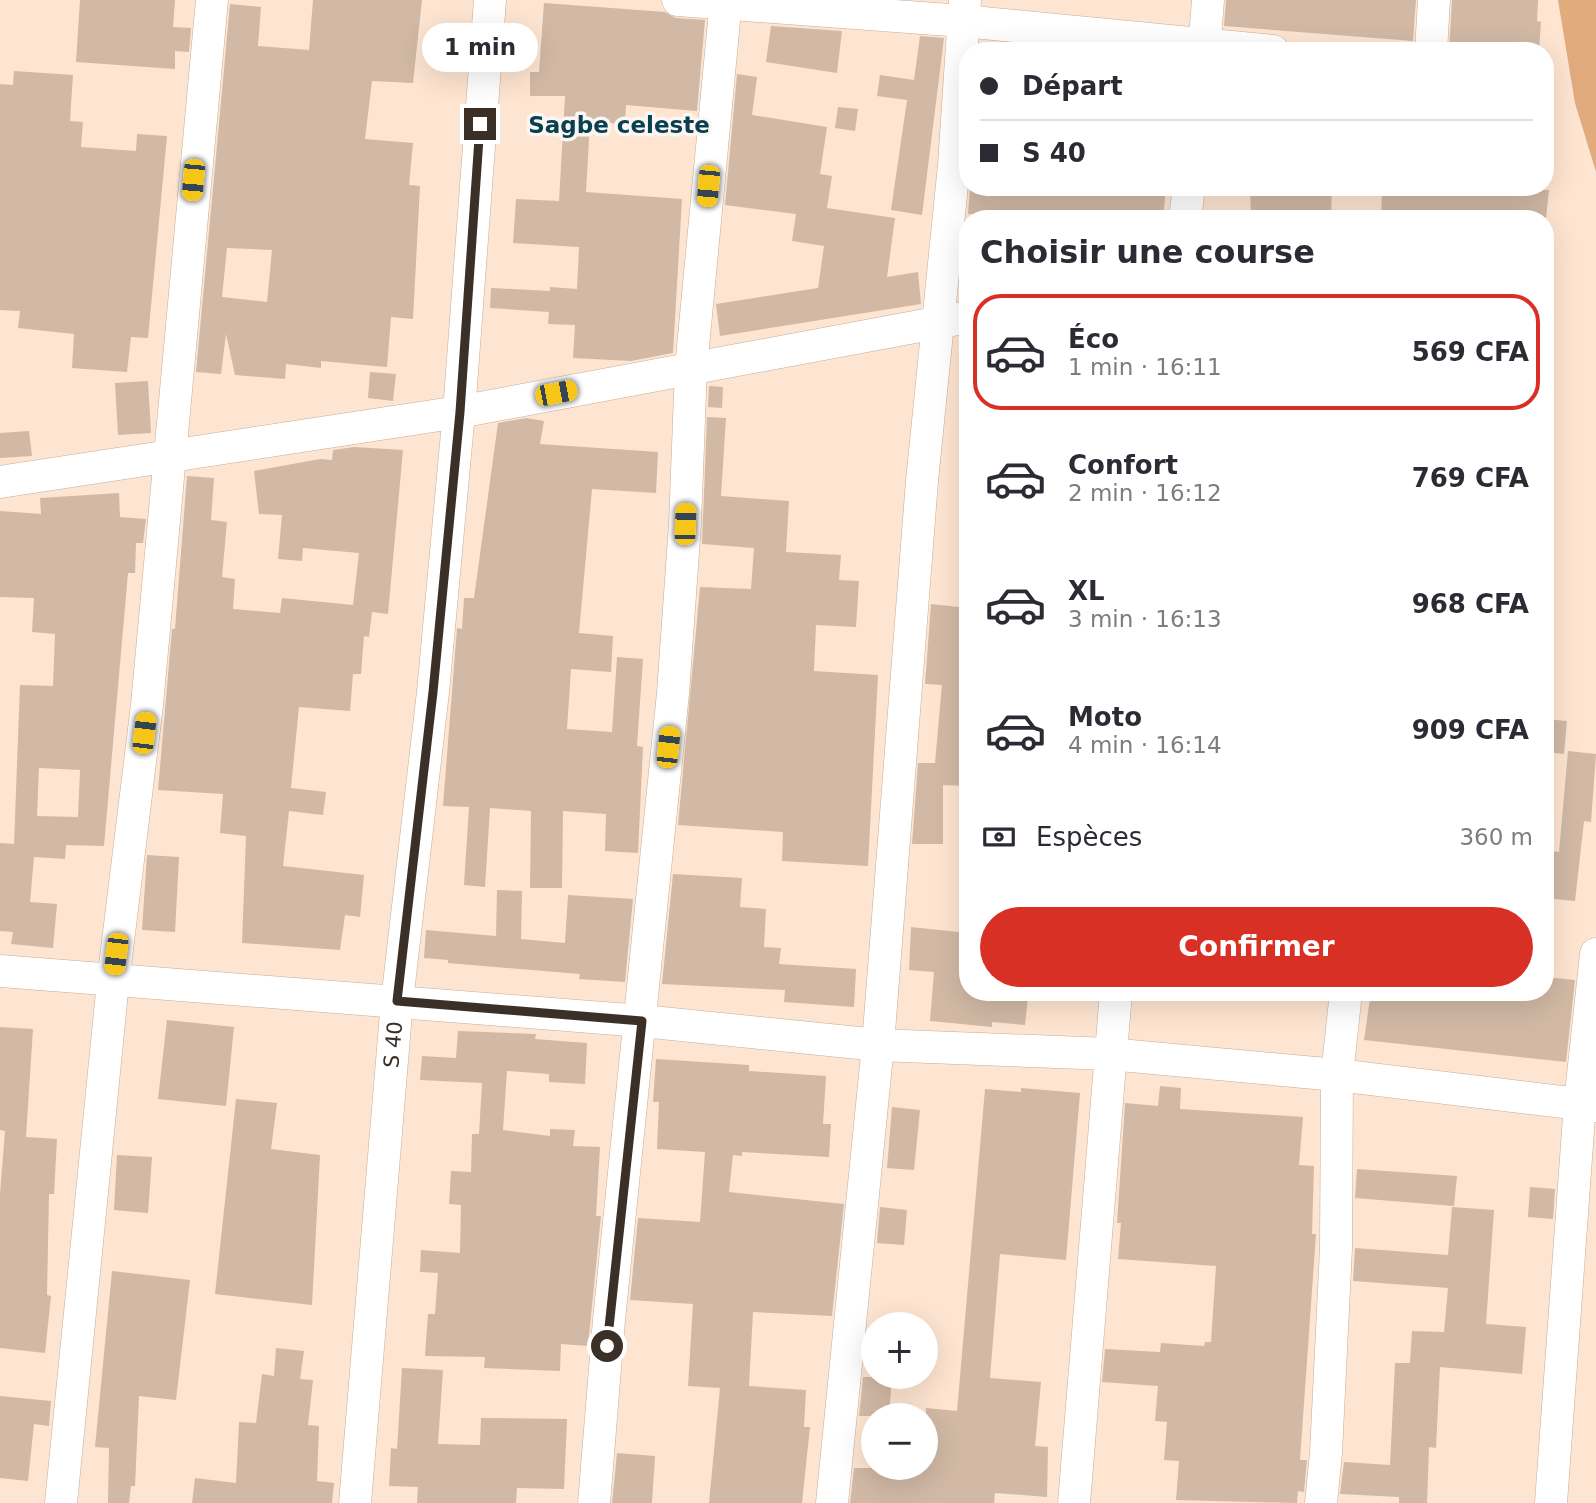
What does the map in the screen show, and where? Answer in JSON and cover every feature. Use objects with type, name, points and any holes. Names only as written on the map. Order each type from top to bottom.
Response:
[{"type":"street","points":[[61,1503],[113,982],[147,705],[212,0]]},
{"type":"street","name":"S 40","points":[[355,1503],[397,1001],[433,692],[460,412],[490,0]]},
{"type":"street","points":[[678,0],[964,11],[1165,42]]},
{"type":"street","points":[[1204,42],[1208,0]]},
{"type":"street","points":[[1432,42],[1434,0]]},
{"type":"street","points":[[594,1503],[609,1320],[642,1021],[673,693],[685,524],[691,368],[726,2]]},
{"type":"street","points":[[962,42],[964,11]]},
{"type":"street","points":[[832,1503],[878,1045],[936,322],[954,165],[959,88]]},
{"type":"street","points":[[0,482],[460,412],[959,318]]},
{"type":"street","points":[[1551,1503],[1588,1104],[1596,954]]},
{"type":"street","points":[[0,971],[113,982],[642,1021],[878,1045],[1109,1054],[1337,1075],[1588,1104]]},
{"type":"street","points":[[1074,1503],[1115,1001]]},
{"type":"street","points":[[1321,1503],[1336,1248],[1337,1075],[1345,1001]]},
{"type":"shaded area","points":[[1558,0],[1596,0],[1596,172],[1575,103]]},
{"type":"building","points":[[80,0],[175,0],[173,27],[191,28],[189,52],[175,51],[175,69],[76,62]]},
{"type":"building","points":[[313,0],[422,0],[413,83],[372,81],[365,139],[413,143],[409,185],[420,186],[413,319],[391,317],[387,367],[321,361],[321,368],[286,364],[285,379],[235,375],[226,334],[221,374],[196,372],[230,4],[261,7],[258,46],[309,50]],"holes":[[[227,248],[272,250],[267,302],[222,297]]]},
{"type":"building","points":[[1226,0],[1416,0],[1413,41],[1224,26]]},
{"type":"building","points":[[1452,0],[1538,0],[1537,21],[1541,22],[1540,42],[1450,42]]},
{"type":"building","points":[[544,3],[665,12],[676,18],[705,20],[697,111],[626,105],[625,124],[590,122],[586,192],[682,199],[673,353],[631,361],[573,358],[575,325],[548,324],[549,312],[490,308],[491,288],[550,291],[550,287],[577,289],[579,247],[513,243],[516,199],[559,201],[565,96],[530,96],[530,72],[539,72]]},
{"type":"building","points":[[771,26],[842,31],[837,73],[766,62]]},
{"type":"building","points":[[920,36],[944,38],[922,215],[891,210],[907,100],[877,96],[880,75],[914,80]]},
{"type":"building","points":[[14,71],[73,75],[70,121],[83,122],[81,147],[136,151],[137,134],[167,136],[148,338],[131,337],[127,372],[72,368],[74,334],[18,328],[20,311],[0,310],[0,84],[13,85]]},
{"type":"building","points":[[737,74],[757,77],[752,115],[827,127],[820,174],[832,176],[827,208],[895,218],[887,277],[918,272],[921,304],[720,336],[716,304],[818,288],[824,246],[792,241],[796,214],[725,205]]},
{"type":"building","points":[[838,107],[858,109],[855,131],[835,128]]},
{"type":"building","points":[[969,196],[1165,196],[1164,210],[968,210]]},
{"type":"building","points":[[1250,196],[1332,196],[1331,210],[1251,210]]},
{"type":"building","points":[[1382,196],[1548,196],[1547,210],[1381,210]]},
{"type":"building","points":[[370,372],[396,374],[393,401],[368,398]]},
{"type":"building","points":[[148,381],[151,433],[118,435],[115,383]]},
{"type":"building","points":[[709,386],[723,387],[722,408],[708,407]]},
{"type":"building","points":[[707,417],[726,418],[721,496],[789,501],[786,552],[841,555],[839,580],[859,581],[856,627],[816,625],[814,671],[878,675],[868,866],[782,861],[783,832],[678,825],[700,587],[751,589],[754,548],[702,544]]},
{"type":"building","points":[[526,418],[544,421],[540,444],[658,452],[656,493],[592,489],[579,633],[613,636],[611,672],[571,669],[567,729],[612,732],[617,657],[643,659],[637,746],[643,747],[638,853],[605,851],[606,814],[563,811],[562,888],[530,888],[531,811],[490,808],[485,887],[464,885],[469,807],[443,806],[457,628],[462,629],[464,598],[474,598],[498,423]]},
{"type":"building","points":[[29,431],[32,456],[0,458],[0,433]]},
{"type":"building","points":[[354,447],[403,450],[388,614],[372,612],[369,637],[364,636],[361,674],[353,674],[350,711],[299,707],[291,788],[326,792],[323,815],[289,811],[283,866],[364,875],[360,917],[345,915],[340,950],[242,943],[246,836],[220,833],[223,794],[158,790],[172,629],[175,629],[187,476],[214,478],[211,520],[227,522],[222,577],[235,579],[233,609],[280,613],[282,598],[353,605],[359,553],[303,548],[302,561],[278,559],[282,515],[259,514],[254,471],[320,459],[332,460],[333,450]]},
{"type":"building","points":[[119,493],[120,517],[146,519],[143,543],[136,543],[135,573],[128,573],[104,846],[66,845],[65,859],[34,857],[30,902],[57,904],[53,948],[11,944],[13,932],[0,931],[0,843],[14,844],[20,685],[53,686],[55,634],[32,632],[34,598],[0,597],[0,511],[41,514],[40,498]],"holes":[[[39,768],[80,770],[78,817],[37,816]]]},
{"type":"building","points":[[931,604],[959,607],[959,786],[943,785],[943,844],[912,844],[918,763],[935,763],[942,685],[925,684]]},
{"type":"building","points":[[1554,720],[1567,721],[1564,754],[1554,753]]},
{"type":"building","points":[[1568,751],[1596,754],[1591,822],[1584,821],[1575,901],[1554,899],[1554,851],[1559,852]]},
{"type":"building","points":[[147,855],[179,857],[175,932],[142,930]]},
{"type":"building","points":[[673,874],[742,878],[740,907],[766,909],[764,947],[781,948],[779,964],[856,969],[854,1007],[784,1002],[785,990],[662,984]]},
{"type":"building","points":[[497,890],[522,891],[521,939],[565,943],[568,895],[633,899],[625,982],[579,979],[580,974],[448,963],[448,960],[424,958],[426,930],[496,936]]},
{"type":"building","points":[[911,927],[959,932],[959,1001],[1027,1001],[1025,1025],[992,1022],[992,1027],[930,1021],[934,972],[909,970]]},
{"type":"building","points":[[1554,978],[1575,980],[1566,1062],[1364,1040],[1370,1001],[1554,1001]]},
{"type":"building","points":[[167,1020],[234,1027],[226,1106],[158,1099]]},
{"type":"building","points":[[0,1027],[33,1029],[26,1137],[57,1139],[54,1194],[49,1194],[47,1295],[51,1296],[45,1353],[0,1348],[0,1194],[5,1131],[0,1130]]},
{"type":"building","points":[[458,1031],[536,1034],[535,1039],[587,1043],[585,1084],[549,1082],[549,1074],[507,1071],[503,1130],[550,1136],[550,1129],[575,1130],[573,1146],[600,1147],[596,1216],[601,1216],[588,1346],[561,1344],[560,1371],[484,1368],[485,1357],[425,1356],[428,1314],[435,1314],[438,1273],[420,1272],[421,1250],[460,1253],[461,1205],[449,1204],[451,1171],[471,1172],[472,1134],[479,1134],[482,1083],[420,1080],[422,1056],[456,1058]]},
{"type":"building","points":[[656,1059],[749,1065],[749,1071],[826,1076],[823,1124],[831,1124],[829,1157],[742,1152],[742,1156],[733,1155],[729,1192],[844,1204],[832,1316],[753,1312],[749,1386],[806,1390],[804,1427],[810,1427],[802,1503],[709,1503],[720,1388],[688,1386],[693,1304],[630,1300],[638,1218],[700,1222],[705,1152],[657,1149],[659,1102],[653,1102]]},
{"type":"building","points":[[1160,1086],[1181,1088],[1180,1109],[1303,1117],[1299,1165],[1314,1166],[1312,1234],[1316,1234],[1300,1460],[1307,1460],[1304,1492],[1298,1491],[1297,1503],[1176,1500],[1179,1461],[1164,1460],[1167,1422],[1155,1421],[1158,1386],[1102,1382],[1105,1349],[1160,1352],[1161,1343],[1204,1346],[1205,1342],[1211,1342],[1216,1266],[1118,1259],[1121,1223],[1117,1223],[1125,1103],[1158,1106]]},
{"type":"building","points":[[1021,1088],[1080,1093],[1066,1260],[1000,1254],[990,1378],[1041,1382],[1035,1446],[1048,1447],[1047,1497],[995,1493],[994,1503],[850,1503],[854,1468],[861,1468],[861,1480],[938,1480],[938,1409],[957,1411],[985,1089],[1021,1092]]},
{"type":"building","points":[[236,1099],[277,1103],[271,1149],[320,1155],[312,1305],[215,1294]]},
{"type":"building","points":[[892,1107],[920,1110],[914,1170],[887,1168]]},
{"type":"building","points":[[117,1155],[152,1157],[148,1213],[114,1210]]},
{"type":"building","points":[[1357,1169],[1457,1176],[1454,1206],[1355,1198]]},
{"type":"building","points":[[1530,1187],[1555,1189],[1553,1219],[1528,1217]]},
{"type":"building","points":[[880,1207],[907,1210],[904,1245],[877,1243]]},
{"type":"building","points":[[1452,1207],[1494,1210],[1486,1324],[1526,1327],[1522,1374],[1440,1367],[1436,1448],[1429,1447],[1427,1503],[1399,1503],[1399,1497],[1340,1494],[1344,1462],[1390,1465],[1395,1363],[1410,1363],[1412,1331],[1444,1332],[1448,1288],[1353,1281],[1355,1248],[1448,1255]]},
{"type":"building","points":[[112,1271],[190,1280],[176,1400],[139,1396],[135,1486],[131,1486],[129,1503],[108,1503],[109,1448],[95,1447]]},
{"type":"building","points":[[276,1348],[304,1351],[300,1379],[313,1380],[308,1425],[319,1426],[317,1481],[334,1483],[332,1503],[192,1503],[195,1478],[236,1483],[239,1422],[256,1423],[262,1374],[274,1376]]},
{"type":"building","points":[[402,1368],[443,1370],[438,1444],[480,1445],[481,1418],[567,1419],[564,1489],[517,1488],[516,1503],[417,1503],[418,1487],[389,1486],[391,1448],[397,1449]]},
{"type":"building","points":[[862,1389],[891,1389],[890,1403],[861,1403],[859,1416]]},
{"type":"building","points":[[0,1396],[51,1401],[49,1426],[34,1424],[28,1481],[0,1478]]},
{"type":"building","points":[[617,1453],[655,1456],[652,1503],[612,1503]]},
{"type":"district","name":"Sagbe celeste","points":[[619,125]]},
{"type":"route","points":[[480,124],[460,412],[433,692],[397,1001],[642,1021],[607,1346]]}]
